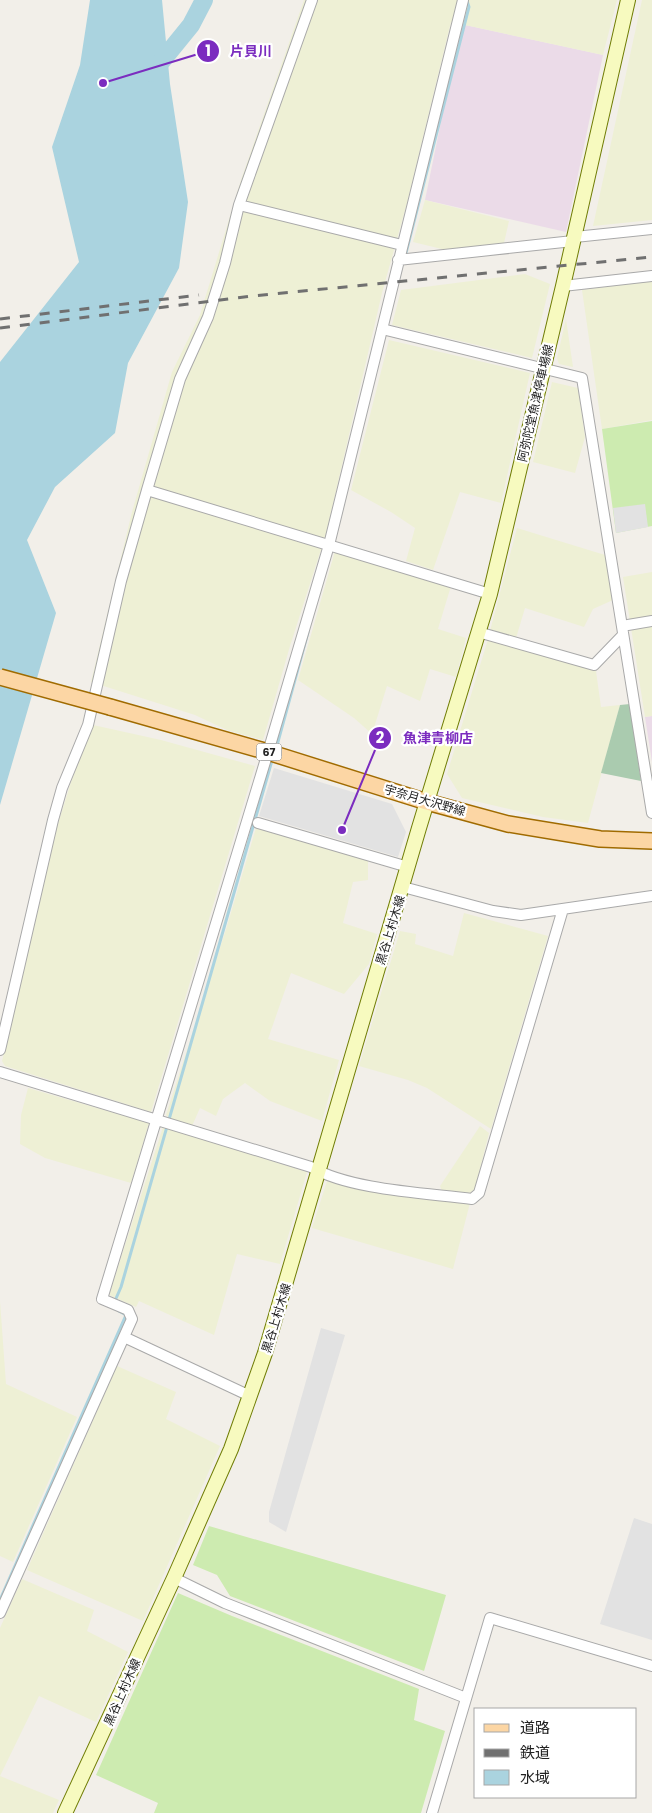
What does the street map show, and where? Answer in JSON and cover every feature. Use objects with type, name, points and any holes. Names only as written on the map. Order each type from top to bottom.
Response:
[{"type":"main road","name":"阿弥陀堂魚津停車場線","points":[[427,802],[490,594],[628,0]]},
{"type":"main road","name":"宇奈月大沢野線","points":[[0,677],[268,752],[427,802],[517,825],[600,839],[652,841]]},
{"type":"main road","name":"黒谷上村木線","points":[[65,1813],[174,1578],[231,1449],[250,1396],[283,1295],[427,802]]},
{"type":"street","points":[[0,1050],[62,788],[88,725],[121,581],[147,490],[180,379],[208,317],[225,262],[239,205],[312,0]]},
{"type":"street","points":[[0,1613],[132,1319],[128,1310],[102,1299],[329,545],[463,0]]},
{"type":"street","points":[[239,205],[402,246]]},
{"type":"street","points":[[398,260],[652,229]]},
{"type":"street","points":[[563,286],[652,276]]},
{"type":"street","points":[[382,328],[582,378],[652,811]]},
{"type":"street","points":[[147,490],[490,594]]},
{"type":"street","points":[[478,632],[594,665],[623,631],[652,621]]},
{"type":"street","points":[[258,823],[408,867]]},
{"type":"street","points":[[403,887],[493,911],[521,915],[652,896]]},
{"type":"street","points":[[0,1072],[311,1167],[325,1175],[372,1186],[472,1199],[479,1193],[563,908]]},
{"type":"street","points":[[124,1337],[250,1396]]},
{"type":"street","points":[[174,1578],[225,1603],[466,1698]]},
{"type":"street","points":[[432,1813],[490,1618],[652,1666]]},
{"type":"shaded area","points":[[461,24],[603,55],[566,232],[425,200]]},
{"type":"shaded area","points":[[645,504],[648,527],[616,533],[613,508]]},
{"type":"shaded area","points":[[652,716],[652,762],[645,717]]},
{"type":"shaded area","points":[[274,768],[392,804],[406,832],[398,857],[259,816]]},
{"type":"shaded area","points":[[321,1328],[345,1335],[286,1532],[269,1522],[269,1512]]},
{"type":"shaded area","points":[[634,1518],[652,1524],[652,1640],[600,1624]]},
{"type":"green space","points":[[304,0],[617,0],[603,55],[451,22],[407,203],[382,293],[326,534],[290,646],[263,740],[227,730],[195,715],[91,682],[132,512],[172,372],[200,315],[241,180]]},
{"type":"green space","points":[[642,0],[652,0],[652,220],[593,226]]},
{"type":"green space","points":[[425,200],[509,221],[504,243],[446,250],[413,242]]},
{"type":"green space","points":[[525,274],[550,284],[532,358],[392,325],[401,290]]},
{"type":"green space","points":[[652,281],[652,420],[602,429],[582,290]]},
{"type":"green space","points":[[566,319],[573,367],[559,364],[557,358]]},
{"type":"green space","points":[[389,340],[530,373],[501,503],[460,492],[433,570],[406,561],[415,528],[391,512],[351,490]]},
{"type":"green space","points":[[552,382],[578,388],[585,437],[575,473],[533,462]]},
{"type":"green space","points":[[652,421],[652,526],[616,533],[602,429]]},
{"type":"green space","points":[[517,528],[605,555],[613,600],[593,609],[584,627],[525,608],[516,638],[490,631]]},
{"type":"green space","points":[[335,551],[451,586],[438,629],[466,638],[456,677],[430,669],[420,701],[387,686],[372,734],[354,718],[298,680]]},
{"type":"green space","points":[[652,572],[652,716],[645,717],[623,577]]},
{"type":"green space","points":[[488,639],[596,671],[601,707],[620,705],[588,823],[543,817],[462,798],[447,774]]},
{"type":"green space","points":[[630,704],[641,781],[601,773],[620,705]]},
{"type":"green space","points":[[93,725],[161,740],[255,766],[151,1112],[5,1066],[2,1061],[57,827],[71,782]]},
{"type":"green space","points":[[256,828],[368,860],[368,880],[353,882],[343,923],[377,934],[369,964],[344,994],[291,973],[268,1039],[339,1060],[322,1121],[270,1101],[245,1083],[223,1099],[216,1116],[200,1108],[192,1126],[173,1121],[166,1115],[227,926]]},
{"type":"green space","points":[[464,913],[548,936],[491,1129],[427,1088],[408,1080],[359,1066],[400,931],[416,934],[415,944],[453,956]]},
{"type":"green space","points":[[28,1088],[149,1123],[131,1183],[45,1158],[20,1144],[21,1115]]},
{"type":"green space","points":[[480,1126],[489,1133],[475,1189],[468,1194],[442,1191],[440,1186]]},
{"type":"green space","points":[[163,1127],[307,1172],[280,1264],[237,1254],[214,1335],[139,1301],[136,1307],[109,1295]]},
{"type":"green space","points":[[327,1181],[385,1193],[470,1203],[453,1269],[312,1228]]},
{"type":"green space","points":[[0,1301],[6,1384],[77,1417],[13,1562],[0,1556]]},
{"type":"green space","points":[[117,1366],[176,1392],[166,1419],[220,1446],[143,1621],[27,1570]]},
{"type":"green space","points":[[209,1526],[446,1595],[424,1671],[230,1596],[217,1575],[193,1565]]},
{"type":"green space","points":[[22,1579],[94,1610],[87,1631],[128,1652],[96,1722],[39,1696],[0,1776],[0,1628]]},
{"type":"green space","points":[[178,1593],[419,1689],[414,1720],[445,1731],[421,1813],[154,1813],[158,1803],[96,1775]]},
{"type":"green space","points":[[0,1776],[59,1800],[53,1813],[0,1813]]},
{"type":"water","points":[[90,0],[162,0],[170,84],[188,202],[179,268],[128,363],[115,433],[55,487],[27,540],[56,613],[0,805],[0,362],[79,262],[52,147],[80,65]]},
{"type":"waterway","points":[[152,73],[191,25],[204,0]]},
{"type":"waterway","points":[[406,253],[469,7],[467,1]]},
{"type":"waterway","points":[[276,749],[308,632]]},
{"type":"waterway","points":[[114,1303],[121,1287],[273,757]]},
{"type":"waterway","points":[[0,1600],[126,1315],[119,1311]]},
{"type":"railway","points":[[0,328],[252,296],[652,257]]},
{"type":"railway","points":[[0,319],[199,295]]},
{"type":"place","name":"片貝川","points":[[103,83]]},
{"type":"place","name":"魚津青柳店","points":[[342,830]]}]
